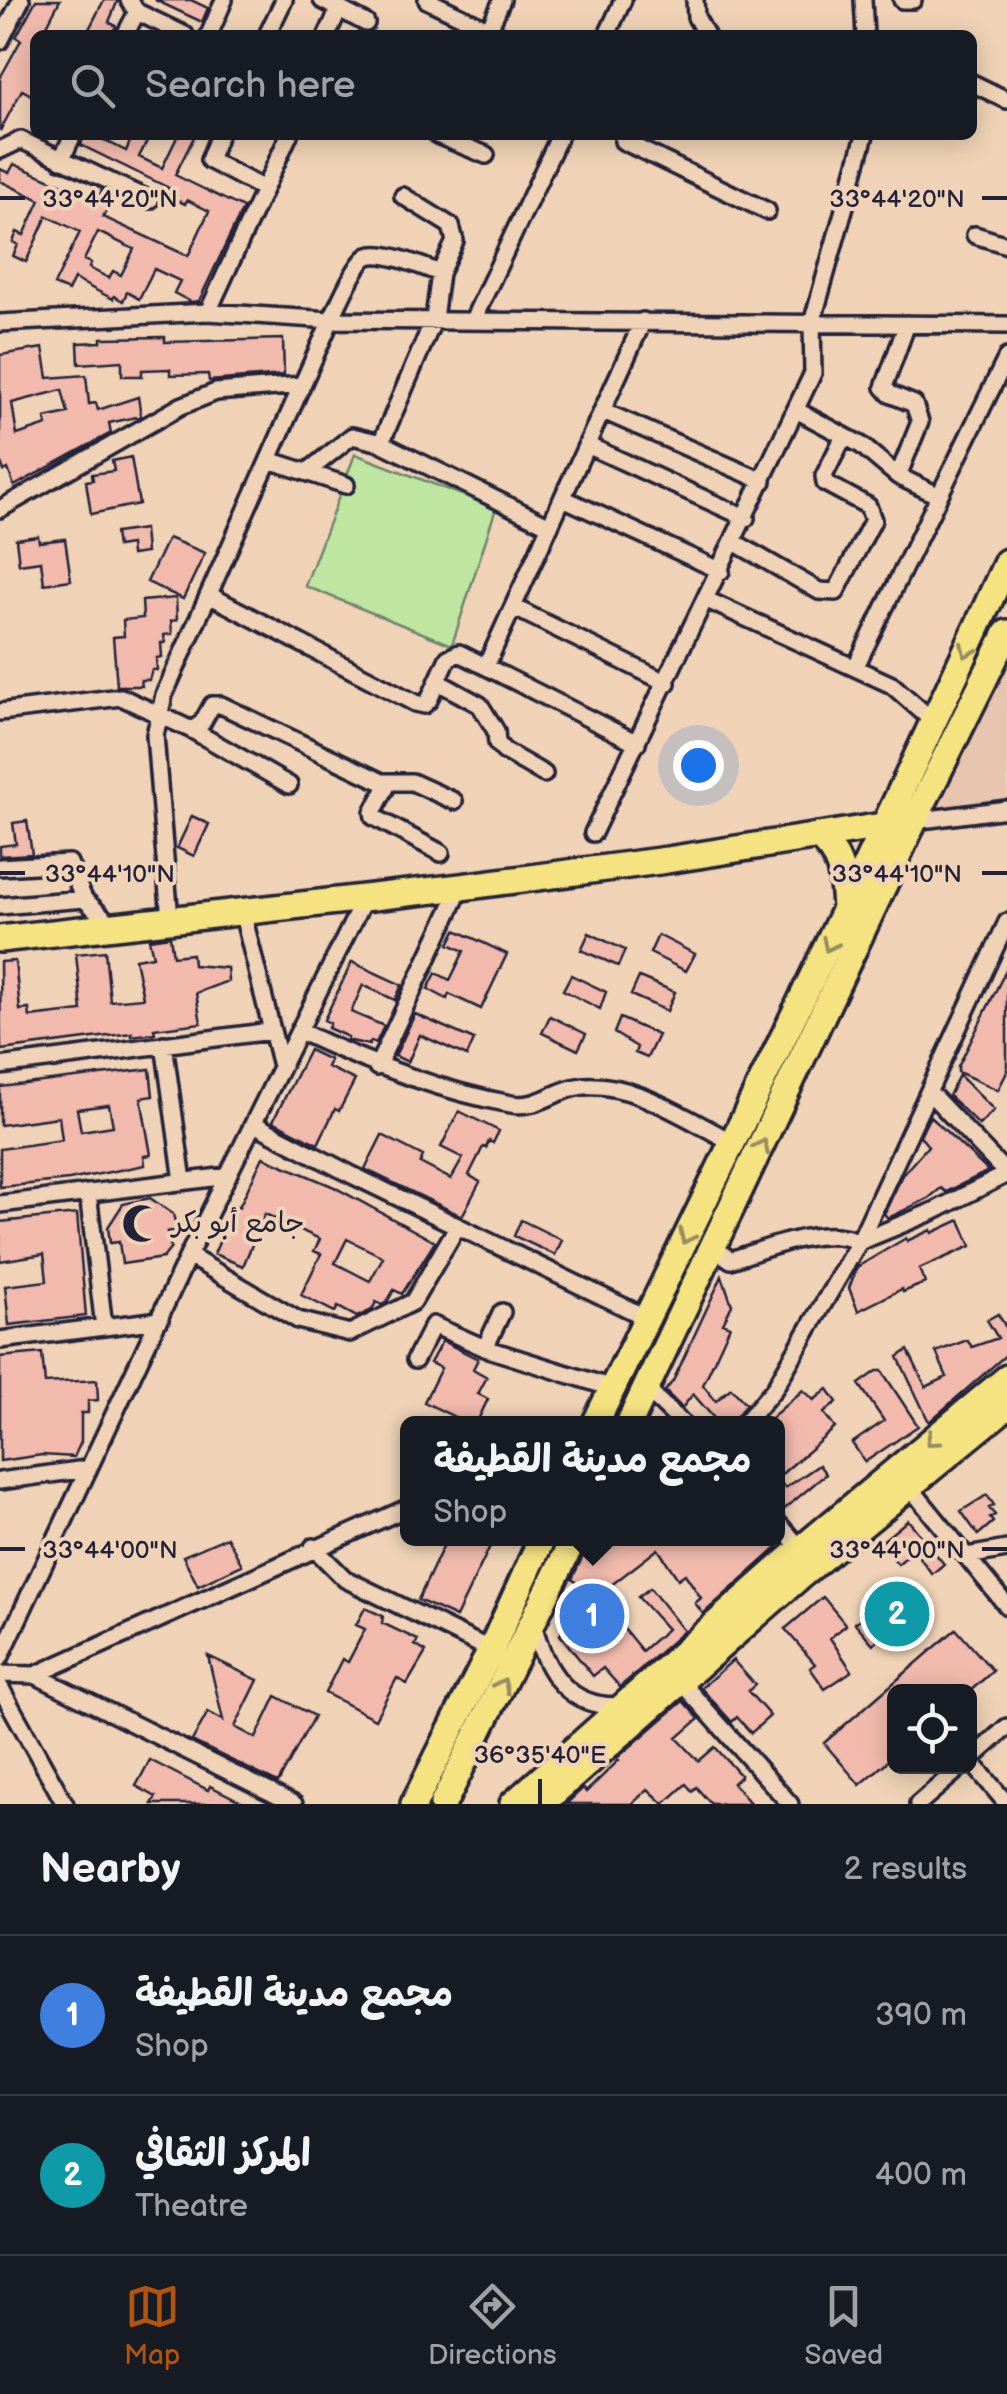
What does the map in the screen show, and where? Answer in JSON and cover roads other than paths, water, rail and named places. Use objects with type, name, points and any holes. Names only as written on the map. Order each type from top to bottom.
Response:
[{"type":"main road","points":[[599,1416],[734,1143],[1007,562]]},
{"type":"main road","points":[[634,1416],[1007,633]]},
{"type":"main road","points":[[0,939],[461,887],[914,822]]},
{"type":"main road","points":[[817,836],[841,865],[845,910]]},
{"type":"main road","points":[[514,1804],[801,1549],[1007,1378]]},
{"type":"main road","points":[[542,1804],[798,1577],[1007,1406]]},
{"type":"main road","points":[[414,1804],[538,1546]]},
{"type":"main road","points":[[443,1804],[570,1546]]},
{"type":"street","points":[[0,41],[20,0]]},
{"type":"street","points":[[211,30],[224,0]]},
{"type":"street","points":[[270,30],[284,0]]},
{"type":"street","points":[[322,0],[366,23]]},
{"type":"street","points":[[427,0],[490,30]]},
{"type":"street","points":[[494,30],[502,0]]},
{"type":"street","points":[[609,30],[623,0]]},
{"type":"street","points":[[695,0],[696,17],[703,30]]},
{"type":"street","points":[[863,0],[864,30]]},
{"type":"street","points":[[902,0],[912,0]]},
{"type":"street","points":[[133,6],[176,30]]},
{"type":"street","points":[[329,30],[339,9]]},
{"type":"street","points":[[977,85],[1007,100]]},
{"type":"street","points":[[0,150],[21,140],[150,200]]},
{"type":"street","points":[[60,160],[71,140]]},
{"type":"street","points":[[217,140],[209,160],[264,189]]},
{"type":"street","points":[[208,312],[287,140]]},
{"type":"street","points":[[449,140],[486,154]]},
{"type":"street","points":[[473,320],[558,140]]},
{"type":"street","points":[[623,140],[767,211]]},
{"type":"street","points":[[593,833],[813,374],[812,322],[864,140]]},
{"type":"street","points":[[380,443],[434,320],[440,273],[455,241],[451,226],[403,196]]},
{"type":"street","points":[[975,235],[1007,245]]},
{"type":"street","points":[[170,920],[155,735],[164,695],[331,320],[362,260],[368,256],[408,261],[440,273]]},
{"type":"street","points":[[0,324],[208,312],[331,320],[1007,325]]},
{"type":"street","points":[[486,666],[643,322]]},
{"type":"street","points":[[898,476],[920,422],[914,404],[890,394],[884,386],[907,324]]},
{"type":"street","points":[[855,668],[1007,357]]},
{"type":"street","points":[[0,509],[181,406],[216,392],[302,384]]},
{"type":"street","points":[[602,410],[762,481]]},
{"type":"street","points":[[796,410],[861,445],[898,476],[939,496]]},
{"type":"street","points":[[307,472],[352,436],[380,443],[550,526]]},
{"type":"street","points":[[734,542],[819,591],[836,592],[873,520],[868,506],[825,483],[824,476],[844,436]]},
{"type":"street","points":[[587,445],[746,518]]},
{"type":"street","points":[[269,460],[346,485]]},
{"type":"street","points":[[562,498],[721,570]]},
{"type":"street","points":[[210,596],[415,703],[424,705],[430,700],[453,654],[459,653],[637,744]]},
{"type":"street","points":[[707,600],[892,685],[934,722]]},
{"type":"street","points":[[513,606],[666,683]]},
{"type":"street","points":[[438,682],[480,704],[496,730],[497,744],[544,774]]},
{"type":"street","points":[[0,712],[121,697],[192,730],[289,785]]},
{"type":"street","points":[[192,730],[202,722],[212,704],[221,705],[388,784],[412,782],[454,801]]},
{"type":"street","points":[[388,784],[374,817],[441,853]]},
{"type":"street","points":[[914,822],[1007,809]]},
{"type":"street","points":[[0,867],[68,862],[84,898],[113,926]]},
{"type":"street","points":[[378,1067],[461,887]]},
{"type":"street","points":[[0,1658],[86,1470],[366,896]]},
{"type":"street","points":[[0,906],[84,898]]},
{"type":"street","points":[[242,912],[281,1066]]},
{"type":"street","points":[[751,1416],[774,1389],[859,1242],[1007,922]]},
{"type":"street","points":[[0,1066],[272,1030]]},
{"type":"street","points":[[300,1031],[378,1067],[513,1104],[540,1102],[572,1087],[620,1087],[734,1143]]},
{"type":"street","points":[[164,1044],[183,1181]]},
{"type":"street","points":[[859,1242],[934,1212],[1007,1174],[930,1093]]},
{"type":"street","points":[[254,1124],[645,1317]]},
{"type":"street","points":[[0,1204],[228,1176]]},
{"type":"street","points":[[88,1193],[104,1327]]},
{"type":"street","points":[[189,1256],[298,1320],[350,1333],[413,1302],[457,1226]]},
{"type":"street","points":[[714,1248],[731,1260],[802,1238],[849,1236],[859,1242]]},
{"type":"street","points":[[485,1348],[502,1312]]},
{"type":"street","points":[[0,1340],[160,1320]]},
{"type":"street","points":[[415,1360],[433,1325],[485,1348],[612,1388]]},
{"type":"street","points":[[646,1390],[674,1416]]},
{"type":"street","points":[[0,1480],[86,1470]]},
{"type":"street","points":[[910,1486],[1007,1606]]},
{"type":"street","points":[[35,1675],[400,1511]]},
{"type":"street","points":[[785,1531],[801,1549]]},
{"type":"street","points":[[314,1547],[345,1579],[491,1650]]},
{"type":"street","points":[[967,1556],[1007,1549]]},
{"type":"street","points":[[533,1622],[551,1674],[560,1686],[597,1702],[627,1705]]},
{"type":"street","points":[[0,1674],[35,1675],[294,1804]]},
{"type":"street","points":[[681,1682],[787,1803]]},
{"type":"street","points":[[0,1687],[65,1804]]},
{"type":"street","points":[[1007,1727],[970,1760],[1007,1804]]},
{"type":"street","points":[[918,1804],[953,1774]]},
{"type":"place","name":"جامع أبو بكر","points":[[142,1223]]},
{"type":"place","name":"المركز الثقافي","points":[[897,1614]]},
{"type":"place","name":"مجمع مدينة القطيفة","points":[[592,1616]]}]
